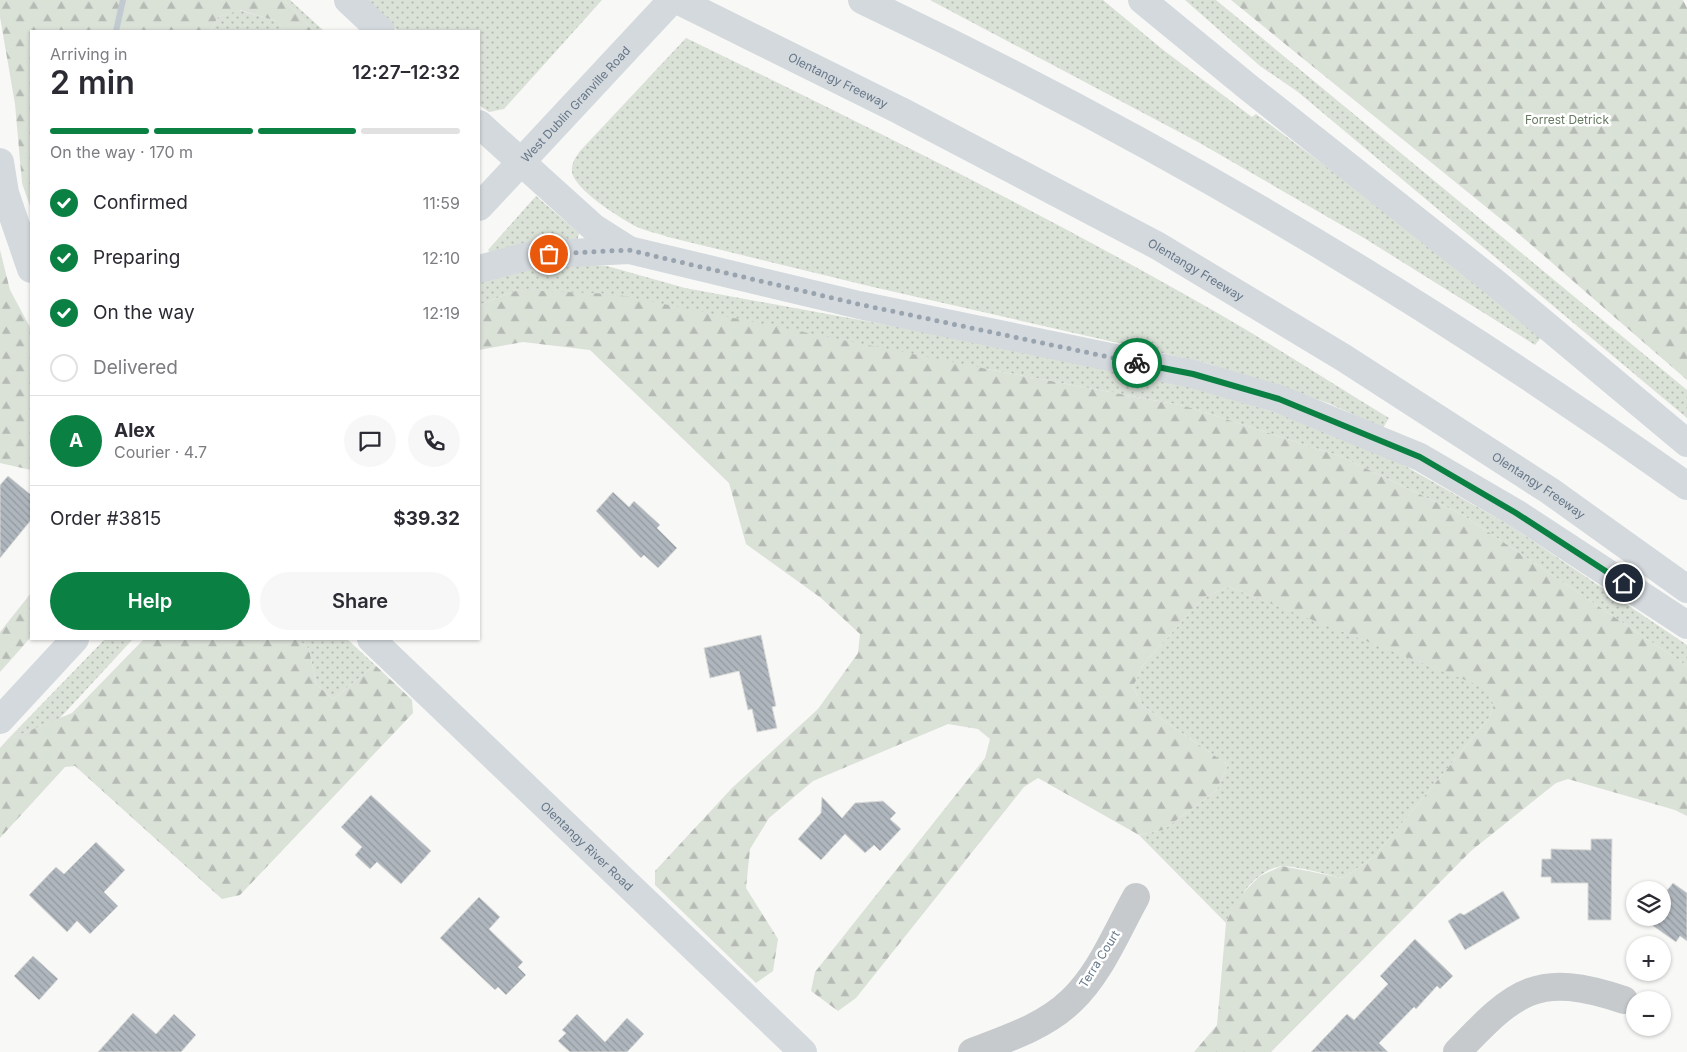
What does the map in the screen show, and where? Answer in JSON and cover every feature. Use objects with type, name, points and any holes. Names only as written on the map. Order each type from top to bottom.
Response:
[{"type":"main road","points":[[348,0],[380,30]]},
{"type":"main road","name":"West Dublin Granville Road","points":[[480,206],[672,0]]},
{"type":"main road","name":"Olentangy Freeway","points":[[677,0],[901,112],[1158,246],[1344,358],[1550,491],[1687,589]]},
{"type":"main road","points":[[862,0],[939,36],[1200,173],[1388,286],[1597,422],[1687,486]]},
{"type":"main road","points":[[1142,0],[1248,87],[1498,285],[1687,443]]},
{"type":"main road","points":[[480,125],[520,163],[594,227],[629,250]]},
{"type":"main road","points":[[0,162],[6,194],[30,265]]},
{"type":"main road","points":[[480,269],[532,255],[629,250],[858,304],[1193,374],[1279,399],[1420,457],[1516,513],[1687,626]]},
{"type":"main road","points":[[0,720],[74,640]]},
{"type":"main road","name":"Olentangy River Road","points":[[372,640],[803,1052]]},
{"type":"street","name":"Terra Court","points":[[972,1052],[1028,1029],[1048,1018],[1072,1000],[1091,976],[1136,897]]},
{"type":"street","points":[[1457,1052],[1495,1012],[1508,1002],[1532,991],[1575,987],[1590,988],[1624,1000]]},
{"type":"green space","points":[[0,0],[284,0],[313,30],[284,30],[277,21],[240,10],[218,17],[211,30],[30,30],[30,206],[22,183],[15,104],[0,17]]},
{"type":"green space","points":[[284,0],[290,0],[323,30],[313,30]]},
{"type":"green space","points":[[364,0],[602,0],[504,109],[489,112],[480,106],[480,30],[397,30]]},
{"type":"green space","points":[[930,0],[1103,0],[1162,49],[1252,117],[1256,114],[1415,233],[1543,335],[1535,345],[1364,238],[1198,142]]},
{"type":"green space","points":[[1185,0],[1216,0],[1687,390],[1687,418],[1298,92],[1260,66]]},
{"type":"green space","name":"Forrest Detrick","points":[[1231,0],[1683,0],[1687,8],[1687,380],[1512,228]]},
{"type":"green space","points":[[239,10],[277,21],[284,30],[211,30],[218,17]]},
{"type":"green space","points":[[686,38],[889,138],[1089,242],[1242,328],[1389,418],[1383,428],[1328,403],[1206,363],[873,287],[668,237],[635,226],[609,210],[589,194],[575,179],[572,166],[580,151]]},
{"type":"green space","points":[[536,196],[579,233],[577,242],[491,254],[488,250]]},
{"type":"green space","points":[[0,250],[10,290],[30,327],[30,470],[0,463]]},
{"type":"green space","points":[[561,263],[607,266],[685,288],[1062,357],[1196,387],[1310,424],[1398,462],[1509,525],[1687,645],[1687,666],[1463,515],[1340,456],[1185,406],[992,370],[518,290],[480,305],[480,282],[492,276]]},
{"type":"green space","points":[[518,290],[614,294],[992,370],[1185,406],[1340,456],[1463,515],[1687,666],[1687,816],[1675,810],[1568,779],[1556,783],[1472,850],[1271,1052],[1194,1052],[1217,1025],[1226,923],[1236,900],[1260,876],[1282,866],[1343,878],[1375,856],[1489,718],[1494,705],[1483,687],[1229,587],[1204,597],[1143,665],[1133,687],[1143,706],[1228,765],[1216,791],[1163,830],[1139,835],[1038,778],[1024,787],[856,998],[838,1011],[811,991],[815,972],[985,758],[990,739],[978,729],[948,724],[813,781],[769,818],[750,849],[746,888],[778,939],[773,971],[756,983],[655,885],[655,871],[732,788],[818,709],[858,653],[860,634],[821,598],[746,544],[729,483],[590,350],[523,342],[480,350],[480,305]]},
{"type":"green space","points":[[1229,587],[1484,687],[1494,705],[1489,718],[1375,856],[1343,878],[1286,866],[1271,869],[1254,880],[1247,888],[1235,905],[1226,923],[1139,835],[1163,830],[1216,791],[1228,765],[1143,706],[1133,687],[1143,665],[1204,597]]},
{"type":"green space","points":[[30,594],[30,638],[0,672],[0,632]]},
{"type":"green space","points":[[104,640],[132,640],[59,719],[7,740]]},
{"type":"green space","points":[[143,640],[299,640],[309,649],[316,684],[333,699],[375,665],[412,700],[413,713],[240,895],[222,899],[75,766],[65,767],[0,838],[0,748],[7,740],[72,713]]},
{"type":"green space","points":[[299,640],[348,640],[375,665],[333,699],[316,684],[309,649]]},
{"type":"building","points":[[8,476],[30,494],[30,521],[0,558],[0,485]]},
{"type":"building","points":[[613,492],[629,507],[634,501],[660,525],[657,528],[677,548],[658,568],[644,555],[641,558],[596,511]]},
{"type":"building","points":[[761,635],[776,706],[772,707],[777,728],[757,732],[752,709],[748,710],[739,671],[710,678],[704,648]]},
{"type":"building","points":[[371,795],[431,851],[401,884],[377,862],[370,869],[355,855],[362,847],[341,827]]},
{"type":"building","points":[[822,797],[842,818],[855,803],[883,801],[896,813],[890,819],[901,829],[880,851],[874,845],[865,853],[845,834],[821,860],[798,839],[821,813]]},
{"type":"building","points":[[1591,839],[1612,839],[1611,920],[1588,920],[1588,883],[1551,883],[1551,877],[1541,877],[1542,859],[1551,859],[1551,849],[1591,850]]},
{"type":"building","points":[[96,842],[125,870],[104,892],[118,906],[90,934],[77,921],[67,932],[29,895],[56,867],[64,874]]},
{"type":"building","points":[[1673,883],[1687,893],[1687,941],[1680,936],[1676,942],[1671,938],[1671,936],[1668,936],[1653,926],[1671,926],[1671,886]]},
{"type":"building","points":[[1503,891],[1520,918],[1465,950],[1448,921],[1460,913],[1464,915]]},
{"type":"building","points":[[479,897],[500,917],[489,929],[523,962],[518,967],[526,975],[506,995],[498,987],[495,990],[440,938]]},
{"type":"building","points":[[1415,939],[1453,976],[1440,989],[1437,986],[1416,1009],[1414,1007],[1379,1043],[1388,1052],[1311,1052],[1347,1014],[1354,1020],[1388,984],[1380,976]]},
{"type":"building","points":[[33,956],[58,979],[39,1000],[14,976]]},
{"type":"building","points":[[133,1013],[156,1034],[174,1014],[196,1035],[181,1052],[98,1052]]},
{"type":"building","points":[[577,1014],[605,1042],[627,1018],[644,1034],[627,1052],[570,1052],[558,1041],[566,1033],[562,1030]]},
{"type":"waterway","points":[[116,30],[123,0]]},
{"type":"way so far","points":[[549,254],[629,250],[858,304],[1137,363]]},
{"type":"route","points":[[1137,363],[1193,374],[1279,399],[1420,457],[1516,513],[1624,583]]}]
